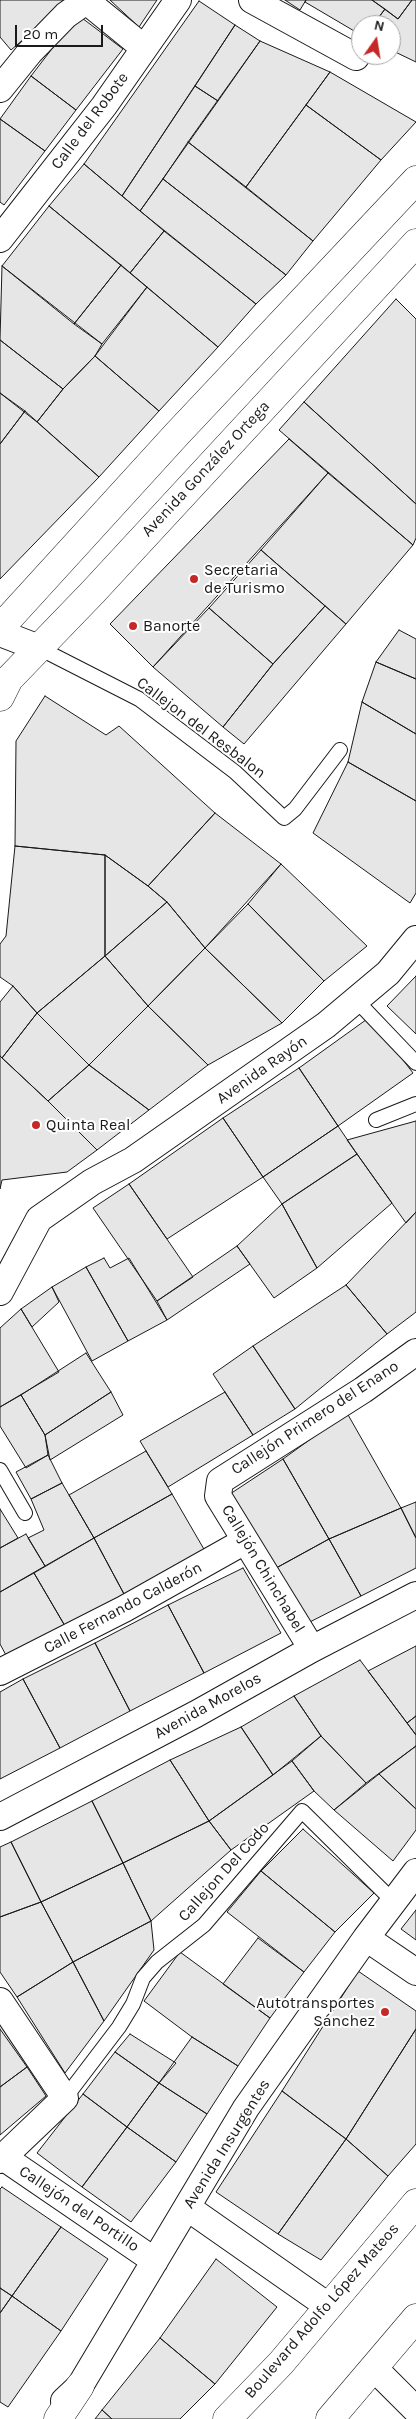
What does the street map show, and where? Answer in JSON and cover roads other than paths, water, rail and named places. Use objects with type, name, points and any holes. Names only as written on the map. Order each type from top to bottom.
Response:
[{"type":"street","points":[[5,71],[85,0],[144,48]]},
{"type":"street","name":"Calle del Robote","points":[[0,239],[104,106],[178,0]]},
{"type":"street","points":[[252,0],[351,54]]},
{"type":"street","points":[[0,628],[176,434],[416,180]]},
{"type":"street","name":"Avenida González Ortega","points":[[0,697],[9,679],[416,243]]},
{"type":"street","points":[[0,634],[39,648]]},
{"type":"street","name":"Avenida Rayón","points":[[0,1292],[39,1219],[92,1182],[141,1155],[326,1025],[388,973],[416,939]]},
{"type":"street","name":"Callejón Primero del Enano","points":[[218,1487],[220,1480],[363,1390],[416,1352]]},
{"type":"street","name":"Callejón Chinchabel","points":[[218,1487],[218,1496],[234,1518],[246,1542],[312,1649]]},
{"type":"street","name":"Calle Fernando Calderón","points":[[0,1672],[124,1609],[246,1542]]},
{"type":"street","name":"Avenida Morelos","points":[[0,1816],[196,1714],[312,1649],[416,1595]]},
{"type":"street","name":"Avenida Insurgentes","points":[[45,2419],[80,2386],[246,2108],[366,1938],[416,1872]]},
{"type":"street","points":[[366,1938],[416,1972]]},
{"type":"street","points":[[0,2001],[65,2098],[1,2159]]},
{"type":"street","name":"Callejón del Portillo","points":[[1,2159],[155,2261]]},
{"type":"street","name":"Boulevard Adolfo López Mateos","points":[[227,2419],[281,2362],[416,2203]]},
{"type":"street","points":[[188,2208],[328,2306]]},
{"type":"street","points":[[330,2419],[416,2318]]},
{"type":"street","points":[[374,2368],[416,2410]]},
{"type":"street","points":[[58,2419],[80,2386]]},
{"type":"lane","name":"Callejon del Resbalon","points":[[39,648],[139,699],[234,772],[284,818],[296,809],[340,750]]},
{"type":"lane","points":[[355,999],[416,1063]]},
{"type":"lane","points":[[376,1120],[416,1104]]},
{"type":"lane","points":[[0,1471],[25,1514]]},
{"type":"lane","name":"Callejon Del Codo","points":[[65,2098],[118,2027],[148,1973],[157,1962],[204,1925],[302,1811],[393,1901]]},
{"type":"place","name":"Secretaria de Turismo","points":[[194,579]]},
{"type":"place","name":"Banorte","points":[[133,626]]},
{"type":"place","name":"Quinta Real","points":[[36,1125]]},
{"type":"place","name":"Autotransportes Sánchez","points":[[385,2012]]}]
